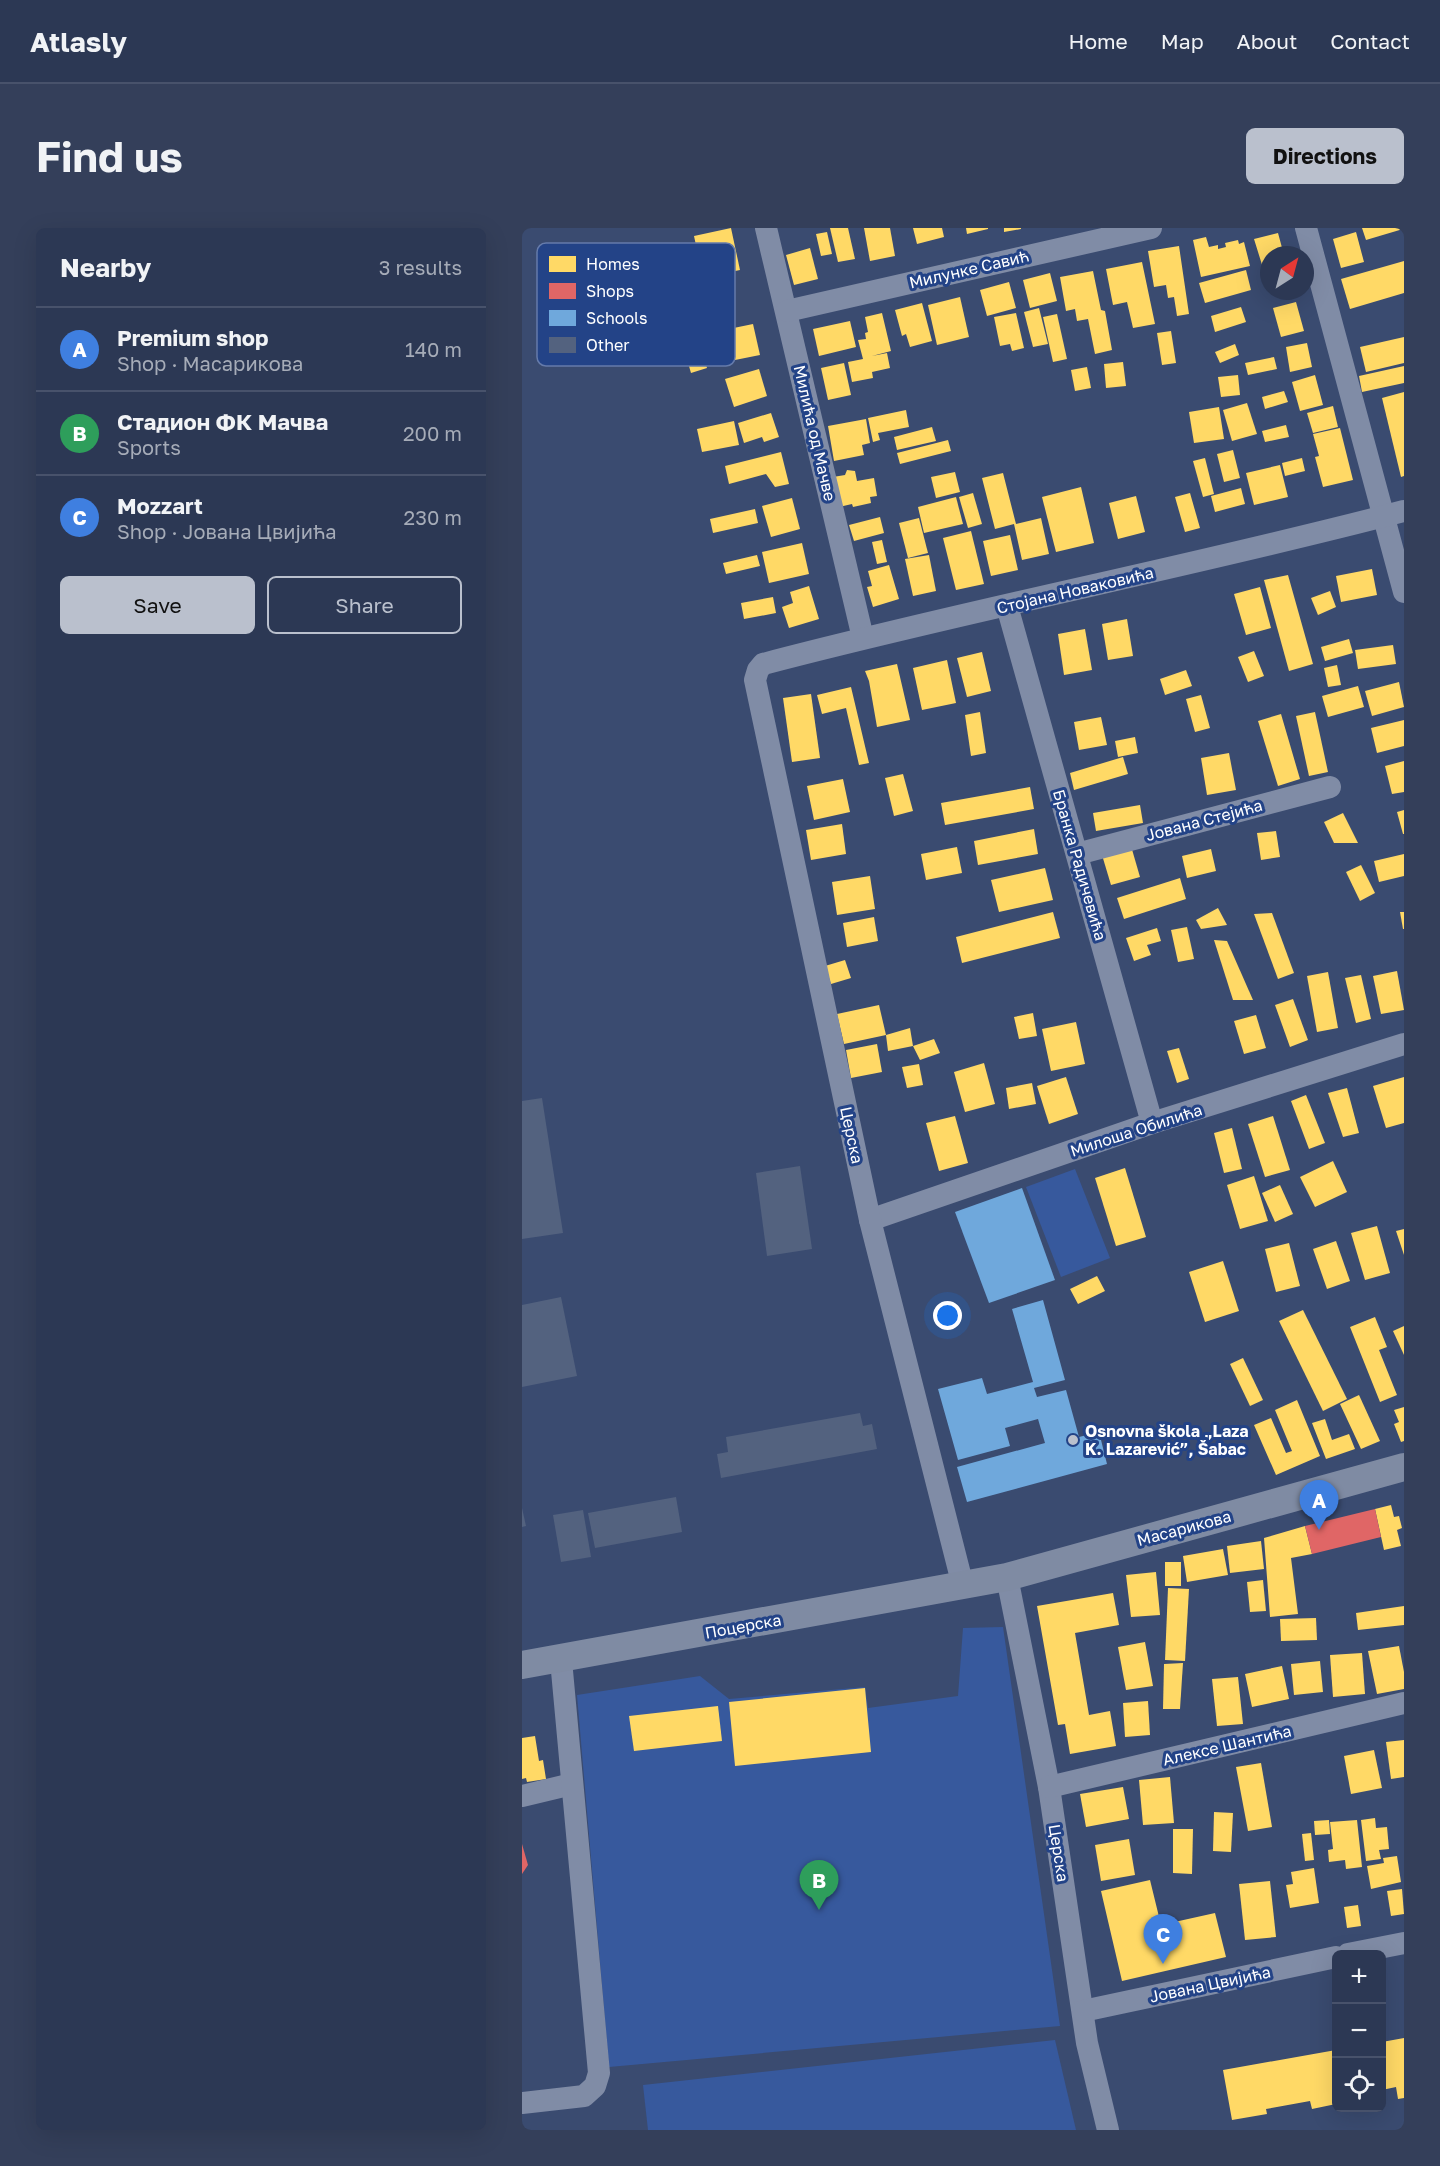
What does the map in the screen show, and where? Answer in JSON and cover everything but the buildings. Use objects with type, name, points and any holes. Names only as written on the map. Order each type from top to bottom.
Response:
[{"type":"main road","name":"Масарикова","points":[[963,1586],[1007,1577],[1404,1467]]},
{"type":"main road","name":"Поцерска","points":[[522,1665],[963,1586]]},
{"type":"street","name":"Милића од Мачве","points":[[766,228],[863,638]]},
{"type":"street","name":"Милунке Савић","points":[[786,310],[1151,228]]},
{"type":"street","points":[[1306,228],[1394,514],[1404,592]]},
{"type":"street","name":"Стојана Новаковића","points":[[755,680],[763,664],[863,638],[1394,514]]},
{"type":"street","name":"Бранка Радичевића","points":[[1007,606],[1152,1124]]},
{"type":"street","name":"Церска","points":[[755,680],[870,1220],[963,1586]]},
{"type":"street","name":"Јована Стејића","points":[[1077,854],[1330,787]]},
{"type":"street","name":"Милоша Обилића","points":[[870,1220],[1152,1124],[1404,1044]]},
{"type":"street","name":"Церска","points":[[1007,1577],[1049,1787],[1087,2043],[1108,2130]]},
{"type":"street","points":[[522,2103],[584,2096],[596,2086],[599,2073],[561,1659]]},
{"type":"street","name":"Алексе Шантића","points":[[1049,1787],[1404,1703]]},
{"type":"street","points":[[522,1796],[572,1784]]},
{"type":"street","points":[[1368,1950],[1404,1943]]},
{"type":"street","name":"Јована Цвијића","points":[[1083,2011],[1332,1958]]},
{"type":"shaded area","points":[[1075,1169],[1110,1258],[1061,1277],[1026,1187]]},
{"type":"shaded area","points":[[1003,1627],[1060,2026],[609,2067],[577,1695],[700,1676],[729,1699],[865,1687],[868,1708],[958,1696],[963,1628]]},
{"type":"shaded area","points":[[1055,2040],[1076,2130],[648,2130],[643,2085]]},
{"type":"place","name":"Osnovna škola „Laza K. Lazarević”, Šabac","points":[[1073,1440]]},
{"type":"place","name":"Premium shop","points":[[1319,1530]]},
{"type":"place","name":"Стадион ФК Мачва","points":[[819,1910]]},
{"type":"place","name":"Mozzart","points":[[1163,1964]]}]
